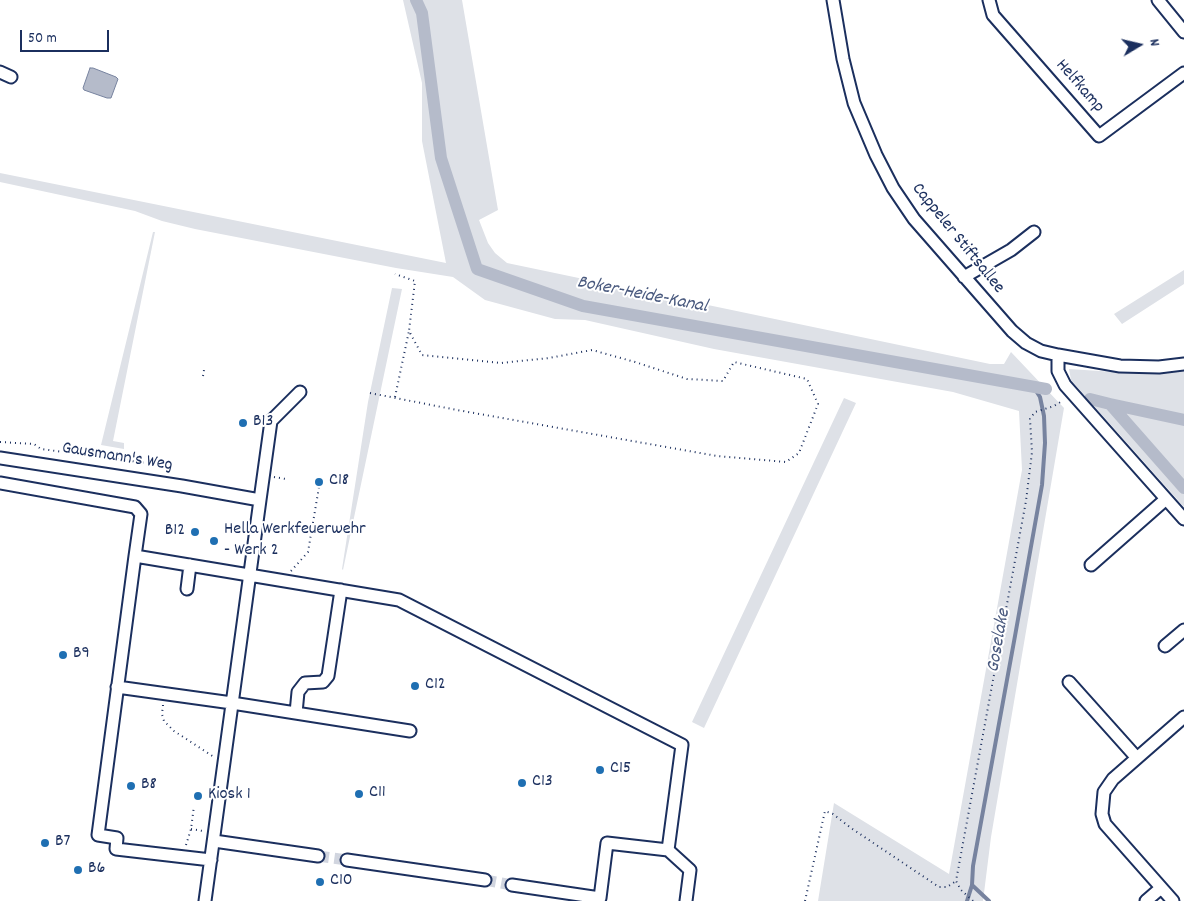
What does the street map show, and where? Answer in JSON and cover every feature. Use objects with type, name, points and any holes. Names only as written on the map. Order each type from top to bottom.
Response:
[{"type":"street","name":"Cappeler Stiftsallee","points":[[833,0],[843,59],[854,103],[876,155],[914,219],[1012,331],[1026,344],[1041,351],[1058,355],[1120,366],[1159,367],[1184,364]]},
{"type":"street","name":"Helfkamp","points":[[989,0],[993,15],[1099,136],[1184,73]]},
{"type":"street","points":[[1158,0],[1184,32]]},
{"type":"street","points":[[0,72],[12,77]]},
{"type":"street","points":[[964,277],[1011,250],[1034,232]]},
{"type":"street","points":[[1058,355],[1058,371],[1065,385],[1184,519]]},
{"type":"street","points":[[205,901],[271,421],[300,392]]},
{"type":"street","name":"Gausmann's Weg","points":[[0,458],[260,500]]},
{"type":"street","points":[[0,483],[135,506],[141,514],[98,835],[117,838],[116,849],[211,860]]},
{"type":"street","points":[[1091,565],[1166,499]]},
{"type":"street","points":[[135,556],[398,600],[682,745],[668,850]]},
{"type":"street","points":[[187,590],[190,565]]},
{"type":"street","points":[[296,713],[298,692],[305,683],[323,682],[328,676],[341,590]]},
{"type":"street","points":[[1165,646],[1184,630]]},
{"type":"street","points":[[1069,682],[1137,758]]},
{"type":"street","points":[[117,687],[170,691],[410,732]]},
{"type":"street","points":[[1173,901],[1105,824],[1102,814],[1104,792],[1113,779],[1184,717]]},
{"type":"street","points":[[214,841],[318,856]]},
{"type":"street","points":[[512,885],[600,898],[607,843],[668,850],[690,870],[686,901]]},
{"type":"street","points":[[347,860],[485,880]]},
{"type":"street","points":[[1146,901],[1161,888]]},
{"type":"path","points":[[395,274],[415,281],[409,331],[395,398]]},
{"type":"path","points":[[370,393],[717,456],[786,462],[798,453],[818,404],[807,379],[749,364],[734,362],[723,381],[687,379],[592,350],[549,358],[501,363],[422,355],[409,331]]},
{"type":"path","points":[[202,376],[204,370]]},
{"type":"path","points":[[973,900],[961,890],[956,881],[1026,501],[1032,452],[1030,420],[1035,412],[1054,406]]},
{"type":"path","points":[[0,442],[34,444],[41,450],[154,464]]},
{"type":"path","points":[[283,580],[308,552],[319,487]]},
{"type":"path","points":[[170,691],[162,714],[164,721],[174,731],[224,764]]},
{"type":"path","points":[[184,857],[194,806]]},
{"type":"path","points":[[805,901],[825,811],[833,814],[939,887],[947,887],[956,881]]},
{"type":"shaded area","points":[[403,0],[462,0],[498,210],[479,220],[488,243],[495,253],[507,263],[990,364],[1004,364],[1011,352],[1064,408],[991,837],[983,901],[818,901],[834,803],[949,874],[1022,470],[1019,411],[953,392],[714,349],[585,320],[555,319],[485,300],[453,277],[396,268],[195,229],[162,221],[135,211],[0,182],[0,173],[446,263],[422,141],[422,83]]},
{"type":"shaded area","points":[[153,232],[155,232],[113,441],[124,443],[124,449],[101,445]]},
{"type":"shaded area","points":[[1184,270],[1184,284],[1122,324],[1114,314]]},
{"type":"shaded area","points":[[392,288],[402,289],[343,570],[368,402]]},
{"type":"shaded area","points":[[1069,369],[1115,372],[1171,372],[1184,369],[1184,507],[1071,380]]},
{"type":"shaded area","points":[[844,398],[856,403],[704,728],[692,722]]},
{"type":"water","points":[[90,68],[118,79],[111,98],[84,90]]},
{"type":"waterway","name":"Boker-Heide-Kanal","points":[[416,0],[422,13],[441,158],[477,269],[583,306],[1046,389]]},
{"type":"waterway","name":"Goselake","points":[[967,901],[972,885],[973,866],[1042,485],[1045,443],[1044,416],[1040,397],[1033,386]]},
{"type":"waterway","name":"Boker-Heide-Kanal","points":[[1090,399],[1110,404],[1184,488]]},
{"type":"waterway","points":[[1110,404],[1184,420]]},
{"type":"waterway","points":[[972,885],[989,901]]},
{"type":"tunnel","points":[[318,856],[347,860]]},
{"type":"tunnel","points":[[485,880],[512,885]]},
{"type":"place","name":"B13","points":[[243,423]]},
{"type":"place","name":"C18","points":[[319,482]]},
{"type":"place","name":"B12","points":[[195,532]]},
{"type":"place","name":"Hella Werkfeuerwehr - Werk 2","points":[[214,541]]},
{"type":"place","name":"B9","points":[[63,655]]},
{"type":"place","name":"C12","points":[[415,686]]},
{"type":"place","name":"C15","points":[[600,770]]},
{"type":"place","name":"C13","points":[[522,783]]},
{"type":"place","name":"B8","points":[[131,786]]},
{"type":"place","name":"C11","points":[[359,794]]},
{"type":"place","name":"Kiosk 1","points":[[198,796]]},
{"type":"place","name":"B7","points":[[45,843]]},
{"type":"place","name":"B6","points":[[78,870]]},
{"type":"place","name":"C10","points":[[320,882]]}]
